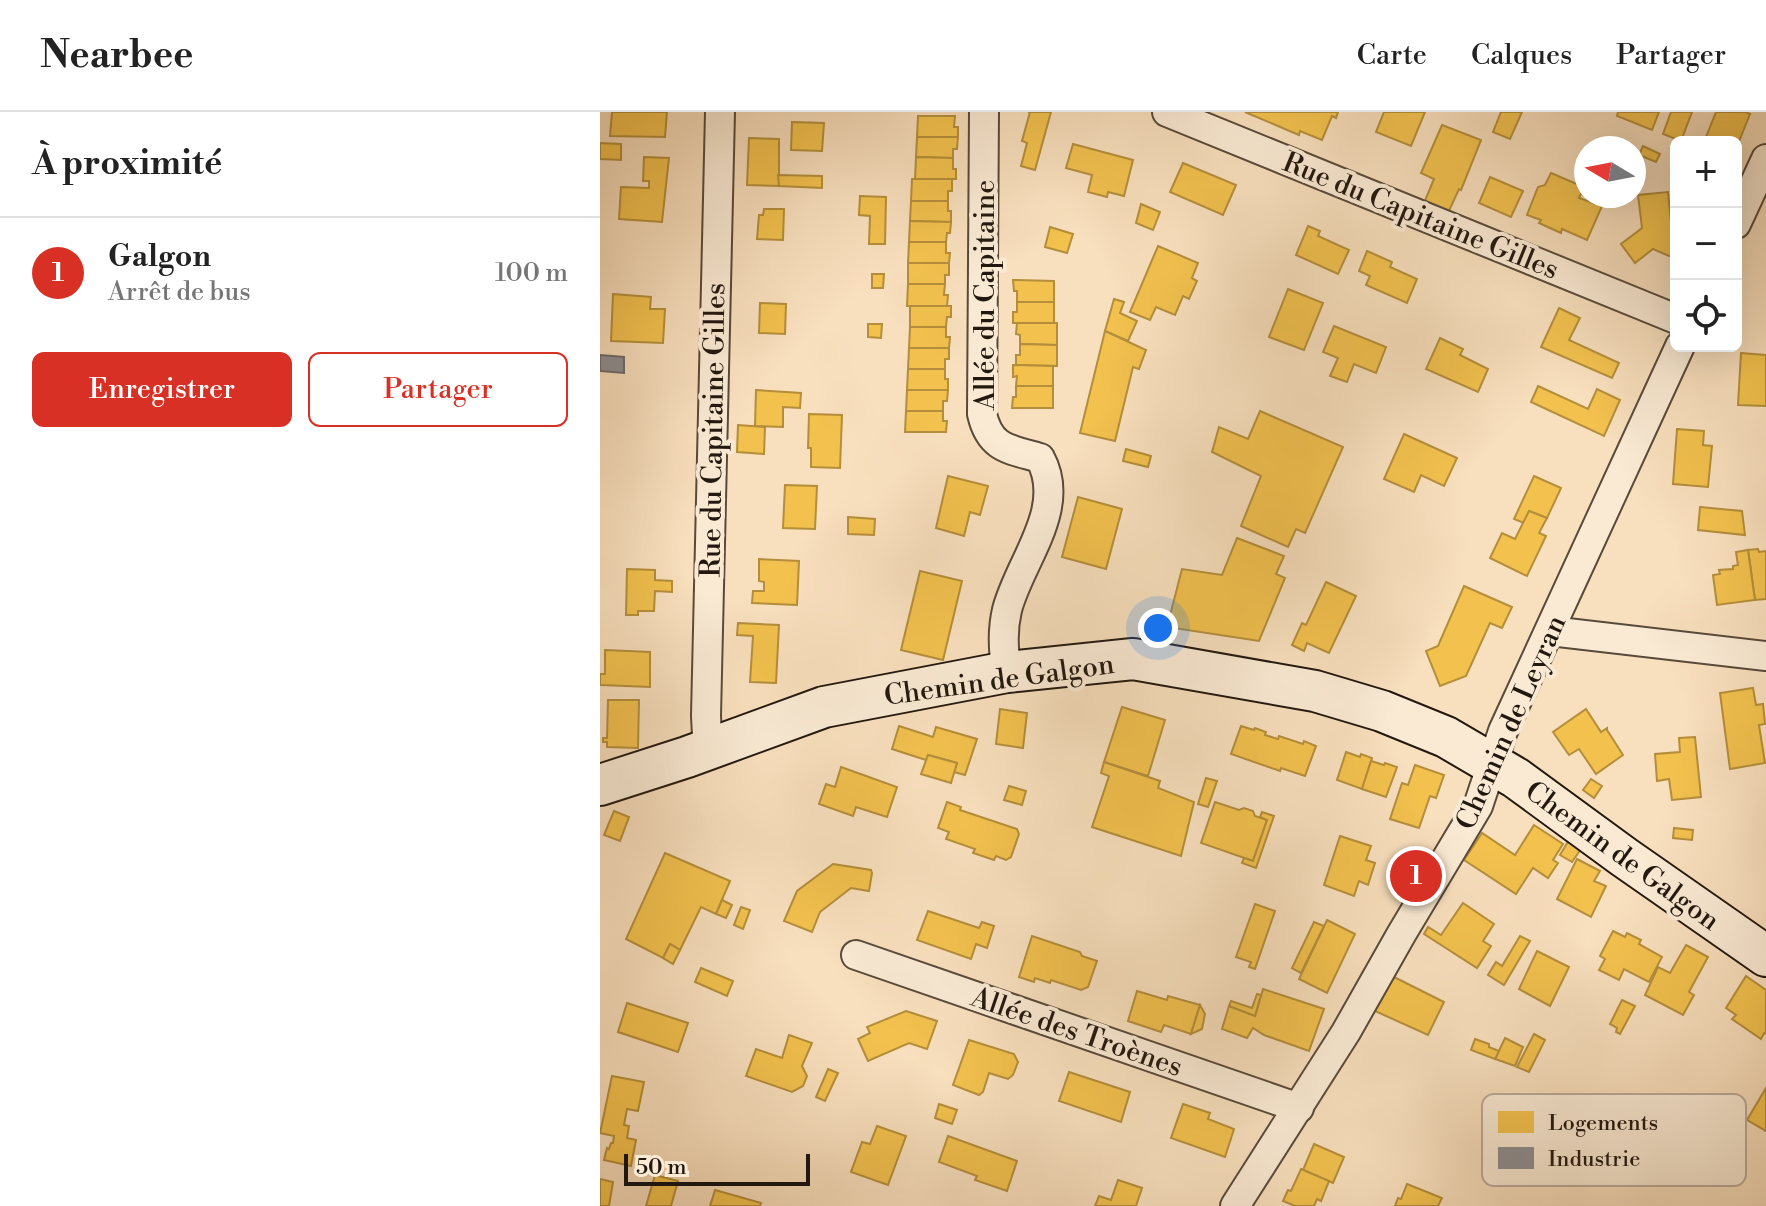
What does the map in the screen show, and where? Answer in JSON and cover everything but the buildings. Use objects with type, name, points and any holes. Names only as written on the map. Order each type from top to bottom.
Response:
[{"type":"main road","name":"Chemin de Galgon","points":[[600,785],[824,707],[1007,672],[1133,659],[1315,691],[1382,711],[1446,737],[1491,762],[1766,956]]},
{"type":"street","name":"Rue du Capitaine Gilles","points":[[710,747],[706,716],[720,112]]},
{"type":"street","name":"Allée du Capitaine","points":[[984,112],[982,414],[985,428],[1006,449],[1040,458],[1050,486],[1032,554],[1008,609],[1003,637],[1007,672]]},
{"type":"street","name":"Rue du Capitaine Gilles","points":[[1167,112],[1670,317]]},
{"type":"street","points":[[1742,211],[1766,159]]},
{"type":"street","name":"Chemin de Leyran","points":[[1235,1206],[1346,1032],[1478,806],[1503,731],[1677,352]]},
{"type":"street","points":[[1550,631],[1766,656]]},
{"type":"street","name":"Allée des Troènes","points":[[856,955],[1299,1108]]},
{"type":"place","name":"Galgon","points":[[1416,876]]}]
